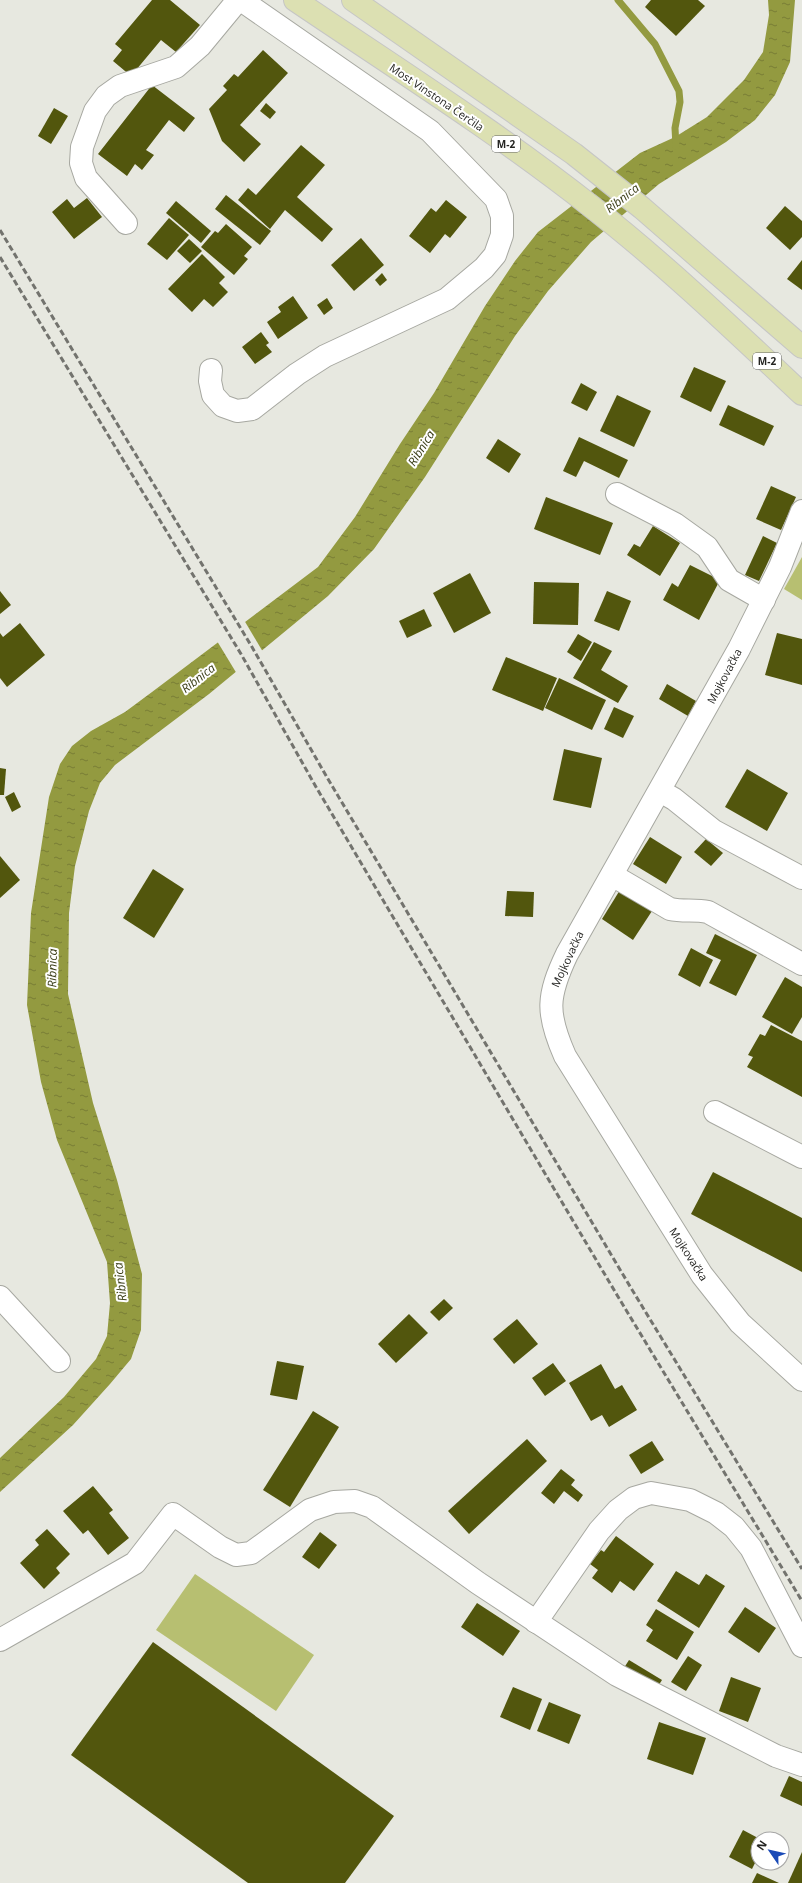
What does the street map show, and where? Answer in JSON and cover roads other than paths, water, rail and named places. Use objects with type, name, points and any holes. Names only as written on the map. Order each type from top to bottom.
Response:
[{"type":"main road","name":"Most Vinstona Čerčila","points":[[295,0],[457,110],[592,207],[706,304],[802,394]]},
{"type":"main road","points":[[353,0],[574,154],[642,208],[727,280],[802,347]]},
{"type":"street","points":[[126,223],[86,178],[81,163],[82,147],[95,111],[106,96],[120,86],[176,67],[200,46],[239,0],[430,131],[496,199],[502,216],[502,235],[495,255],[484,268],[447,299],[325,356],[297,374],[252,410],[237,411],[223,406],[213,395],[210,381],[212,370]]},
{"type":"street","points":[[617,494],[675,524],[701,542],[707,547],[729,580],[764,600]]},
{"type":"street","name":"Mojkovačka","points":[[802,512],[786,553],[764,600],[711,700],[567,954],[555,982],[550,1008],[559,1043],[565,1056],[702,1275],[740,1323],[802,1380]]},
{"type":"street","points":[[660,791],[674,799],[714,831],[802,878]]},
{"type":"street","points":[[612,875],[670,910],[679,911],[698,909],[708,912],[802,964]]},
{"type":"street","points":[[715,1112],[802,1158]]},
{"type":"street","points":[[0,1297],[59,1361]]},
{"type":"street","points":[[536,1622],[599,1531],[618,1510],[634,1498],[651,1493],[690,1500],[716,1513],[734,1527],[751,1548],[802,1646]]},
{"type":"street","points":[[0,1640],[135,1562],[173,1514],[220,1547],[236,1555],[251,1552],[310,1510],[334,1502],[355,1501],[372,1506],[478,1583],[617,1675],[768,1753],[802,1765]]},
{"type":"water","name":"Ribnica","points":[[768,0],[795,0],[790,62],[775,95],[755,120],[726,142],[659,184],[591,242],[548,291],[515,336],[425,477],[374,549],[328,596],[209,694],[115,765],[100,783],[89,811],[75,866],[69,913],[68,994],[93,1103],[117,1180],[142,1274],[141,1330],[131,1359],[110,1384],[73,1425],[0,1492],[0,1458],[64,1397],[96,1359],[107,1336],[110,1303],[107,1262],[57,1140],[41,1082],[27,1005],[31,913],[49,797],[60,764],[72,746],[91,731],[125,712],[318,567],[355,517],[400,444],[434,393],[485,306],[515,261],[538,232],[640,153],[675,137],[707,117],[744,80],[763,52],[769,15]]},
{"type":"waterway","points":[[618,0],[655,44],[679,91],[680,102],[675,128],[676,146]]},
{"type":"railway","points":[[0,230],[252,647],[328,779],[631,1288],[802,1569]]},
{"type":"railway","points":[[0,257],[241,654],[316,787],[617,1295],[802,1601]]}]
